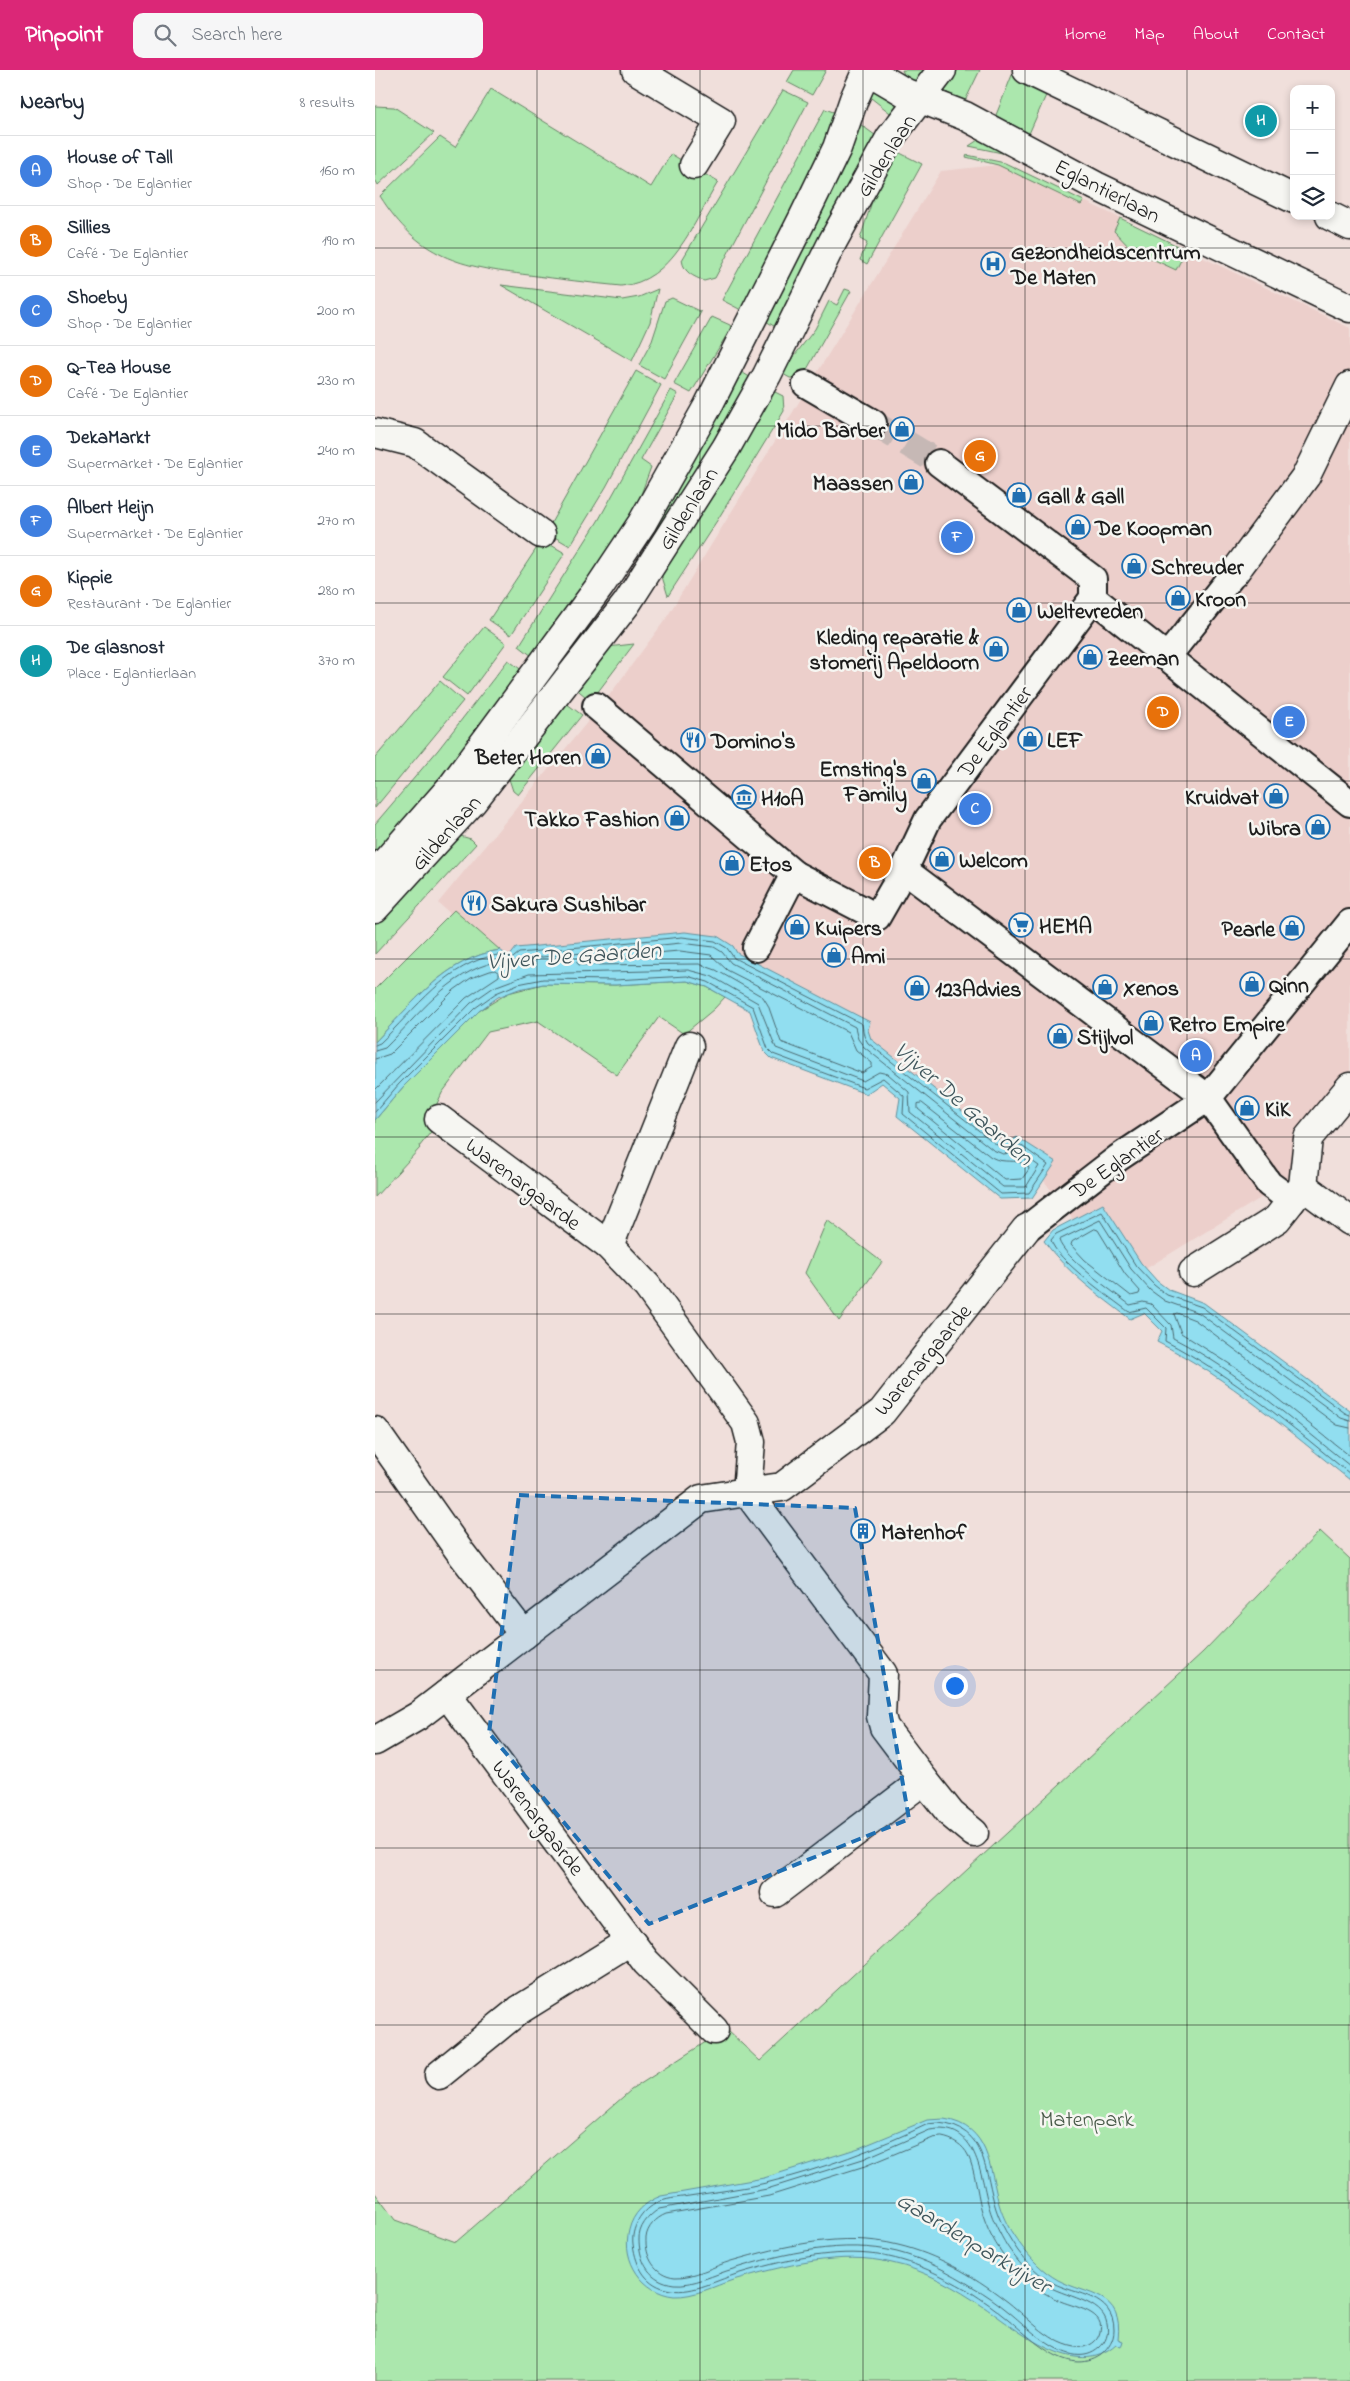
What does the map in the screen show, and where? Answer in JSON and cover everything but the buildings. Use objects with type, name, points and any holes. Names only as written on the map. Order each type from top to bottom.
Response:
[{"type":"street","points":[[636,70],[721,121],[694,165]]},
{"type":"street","name":"Gildenlaan","points":[[375,874],[453,785],[600,586],[642,523],[708,406],[803,218],[837,148],[854,99],[867,70]]},
{"type":"street","name":"Eglantierlaan","points":[[867,70],[921,100],[972,119],[1096,186],[1350,308]]},
{"type":"street","name":"Gildenlaan","points":[[375,908],[473,801],[627,603],[726,448],[767,375],[833,241],[891,138],[942,70]]},
{"type":"street","points":[[1027,70],[1290,197]]},
{"type":"street","points":[[1335,218],[1350,226]]},
{"type":"street","points":[[807,384],[873,423]]},
{"type":"street","points":[[1167,657],[1234,573],[1306,476],[1350,386]]},
{"type":"street","points":[[375,433],[415,443],[541,534]]},
{"type":"street","points":[[939,463],[1093,579],[1093,598],[1350,803]]},
{"type":"street","name":"De Eglantier","points":[[794,874],[877,918],[904,870],[928,819],[1093,598]]},
{"type":"street","points":[[596,706],[794,874],[756,948]]},
{"type":"street","points":[[904,870],[1208,1098],[1269,1184],[1297,1193],[1350,1221]]},
{"type":"street","name":"De Eglantier","points":[[1027,1229],[1118,1158],[1208,1098],[1350,923]]},
{"type":"street","name":"Warenargaarde","points":[[609,1246],[689,1046]]},
{"type":"street","points":[[1193,1272],[1277,1219],[1297,1193],[1308,1138],[1350,1087]]},
{"type":"street","name":"Warenargaarde","points":[[439,1119],[609,1246],[647,1286],[746,1423],[751,1442],[747,1492]]},
{"type":"street","name":"Warenargaarde","points":[[375,1741],[419,1716],[701,1499],[782,1487],[882,1412],[1027,1229]]},
{"type":"street","points":[[375,1431],[458,1548],[524,1635]]},
{"type":"street","points":[[747,1492],[883,1674],[881,1716],[884,1727],[951,1814],[974,1833]]},
{"type":"street","name":"Warenargaarde","points":[[447,1694],[646,1962],[715,2030]]},
{"type":"street","points":[[775,1893],[924,1780]]},
{"type":"street","points":[[439,2075],[519,2010],[630,1940]]},
{"type":"highlighted area","points":[[519,1495],[855,1508],[909,1819],[649,1924],[489,1733]]},
{"type":"shaded area","points":[[1007,164],[1350,328],[1350,1111],[1293,1178],[1121,1284],[1036,1170],[707,955],[509,963],[438,903],[608,697],[665,620],[941,171]]},
{"type":"green space","points":[[794,70],[826,70],[812,95],[787,82]]},
{"type":"green space","points":[[902,70],[929,70],[920,83],[907,81]]},
{"type":"green space","points":[[952,70],[980,70],[964,103],[942,89]]},
{"type":"green space","points":[[1012,75],[1047,93],[1028,136],[994,120]]},
{"type":"green space","points":[[869,86],[899,104],[894,116],[866,94]]},
{"type":"green space","points":[[491,89],[651,187],[671,154],[718,182],[680,248],[668,262],[654,274],[639,282],[621,286],[598,284],[504,272],[462,263],[443,256],[426,246],[410,233],[395,217],[380,196],[440,137],[455,147]]},
{"type":"green space","points":[[783,90],[808,102],[715,278],[704,281],[687,271],[682,260]]},
{"type":"green space","points":[[375,106],[394,107],[434,133],[378,185],[375,179]]},
{"type":"green space","points":[[825,109],[839,114],[839,117],[741,310],[722,300]]},
{"type":"green space","points":[[857,122],[879,138],[777,328],[761,318]]},
{"type":"green space","points":[[981,138],[1036,168],[1002,153],[969,146]]},
{"type":"green space","points":[[894,150],[922,164],[867,264],[860,260],[867,243],[860,239],[882,170]]},
{"type":"green space","points":[[967,155],[1005,163],[1084,201],[1081,205],[998,165],[966,157]]},
{"type":"green space","points":[[1120,218],[1186,250],[1176,270],[1131,249],[1114,231]]},
{"type":"green space","points":[[501,285],[622,300],[639,297],[658,289],[650,322],[632,361]]},
{"type":"green space","points":[[845,289],[851,291],[806,371],[797,378],[790,378],[781,373],[815,329],[829,301],[837,305]]},
{"type":"green space","points":[[672,298],[701,312],[664,379],[639,365],[652,341],[665,301]]},
{"type":"green space","points":[[712,317],[730,325],[731,328],[691,393],[674,384]]},
{"type":"green space","points":[[736,369],[755,380],[660,534],[649,527]]},
{"type":"green space","points":[[636,371],[661,385],[606,487],[570,546],[546,532]]},
{"type":"green space","points":[[769,389],[783,396],[784,411],[668,596],[660,570]]},
{"type":"green space","points":[[671,390],[678,394],[641,460],[651,467],[632,519],[537,660],[519,646],[598,521]]},
{"type":"green space","points":[[542,540],[565,553],[511,635],[489,620]]},
{"type":"green space","points":[[484,627],[506,643],[467,696],[443,677]]},
{"type":"green space","points":[[634,644],[591,701],[574,687],[607,647]]},
{"type":"green space","points":[[508,660],[527,674],[375,862],[375,824],[438,750]]},
{"type":"green space","points":[[440,681],[463,701],[375,808],[375,758]]},
{"type":"green space","points":[[563,701],[582,715],[518,795],[513,791],[508,776]]},
{"type":"green space","points":[[457,835],[471,839],[476,844],[375,954],[375,921]]},
{"type":"green space","points":[[454,910],[500,950],[481,955],[446,973],[416,999],[375,1042],[375,989]]},
{"type":"green space","points":[[687,981],[707,987],[725,997],[714,1009],[684,1034],[659,1017],[617,1075],[538,1021],[488,1032],[442,1093],[428,1123],[434,1128],[420,1148],[375,1197],[375,1120],[403,1087],[479,1011],[508,993],[543,984],[615,985]]},
{"type":"green space","points":[[827,1220],[882,1262],[839,1321],[805,1273]]},
{"type":"green space","name":"Matenpark","points":[[1320,1531],[1350,1559],[1350,2381],[375,2381],[375,2193],[395,2220],[456,2242],[631,2090],[726,2029],[760,2061],[1203,1652]]},
{"type":"water","name":"Vijver De Gaarden","points":[[685,932],[717,936],[733,946],[737,953],[870,1022],[868,1030],[871,1039],[1000,1141],[1010,1142],[1017,1137],[1056,1162],[1032,1198],[1000,1199],[897,1116],[900,1098],[882,1083],[866,1094],[771,1058],[764,1051],[750,1011],[707,987],[687,981],[615,985],[543,984],[519,989],[498,997],[479,1011],[403,1087],[375,1120],[375,1042],[416,999],[446,973],[481,955],[500,950],[509,957],[516,948]]},
{"type":"water","points":[[1103,1204],[1141,1263],[1157,1281],[1169,1290],[1204,1303],[1350,1411],[1350,1480],[1257,1406],[1209,1372],[1157,1342],[1162,1331],[1144,1313],[1130,1319],[1095,1292],[1053,1253],[1044,1241],[1053,1230]]},
{"type":"water","name":"Gaardenparkvijver","points":[[944,2119],[959,2123],[971,2130],[979,2139],[985,2150],[1005,2220],[1017,2240],[1033,2260],[1058,2280],[1092,2293],[1110,2304],[1115,2312],[1118,2324],[1118,2339],[1123,2341],[1121,2347],[1116,2345],[1100,2355],[1083,2358],[1066,2355],[1031,2339],[940,2280],[904,2266],[873,2259],[853,2258],[812,2261],[733,2280],[696,2293],[681,2296],[663,2294],[653,2289],[637,2274],[632,2264],[627,2242],[633,2218],[645,2205],[655,2198],[764,2178],[859,2148],[927,2120]]},
{"type":"tunnel","points":[[873,423],[939,463]]},
{"type":"place","name":"De Glasnost","points":[[1261,121]]},
{"type":"place","name":"Gezondheidscentrum De Maten","points":[[993,264]]},
{"type":"place","name":"Mido Barber","points":[[902,429]]},
{"type":"place","name":"Kippie","points":[[980,456]]},
{"type":"place","name":"Maassen","points":[[911,482]]},
{"type":"place","name":"Gall & Gall","points":[[1019,495]]},
{"type":"place","name":"De Koopman","points":[[1078,527]]},
{"type":"place","name":"Albert Heijn","points":[[957,537]]},
{"type":"place","name":"Schreuder","points":[[1134,566]]},
{"type":"place","name":"Kroon","points":[[1178,598]]},
{"type":"place","name":"Weltevreden","points":[[1019,610]]},
{"type":"place","name":"Kleding reparatie & stomerij Apeldoorn","points":[[996,649]]},
{"type":"place","name":"Zeeman","points":[[1090,657]]},
{"type":"place","name":"Q-Tea House","points":[[1163,712]]},
{"type":"place","name":"DekaMarkt","points":[[1289,722]]},
{"type":"place","name":"LEF","points":[[1030,739]]},
{"type":"place","name":"Domino's","points":[[693,740]]},
{"type":"place","name":"Beter Horen","points":[[598,756]]},
{"type":"place","name":"Ernsting's Family","points":[[924,781]]},
{"type":"place","name":"Kruidvat","points":[[1276,796]]},
{"type":"place","name":"H10A","points":[[744,797]]},
{"type":"place","name":"Shoeby","points":[[975,809]]},
{"type":"place","name":"Takko Fashion","points":[[677,818]]},
{"type":"place","name":"Wibra","points":[[1318,827]]},
{"type":"place","name":"Welcom","points":[[942,859]]},
{"type":"place","name":"Etos","points":[[732,863]]},
{"type":"place","name":"Sillies","points":[[875,863]]},
{"type":"place","name":"Sakura Sushibar","points":[[474,903]]},
{"type":"place","name":"HEMA","points":[[1021,925]]},
{"type":"place","name":"Kuipers","points":[[797,927]]},
{"type":"place","name":"Pearle","points":[[1292,928]]},
{"type":"place","name":"Ami","points":[[834,955]]},
{"type":"place","name":"Qinn","points":[[1252,984]]},
{"type":"place","name":"Xenos","points":[[1105,987]]},
{"type":"place","name":"123Advies","points":[[917,988]]},
{"type":"place","name":"Retro Empire","points":[[1151,1023]]},
{"type":"place","name":"Stijlvol","points":[[1060,1036]]},
{"type":"place","name":"House of Tall","points":[[1196,1056]]},
{"type":"place","name":"KiK","points":[[1247,1108]]},
{"type":"place","name":"Matenhof","points":[[863,1531]]}]
